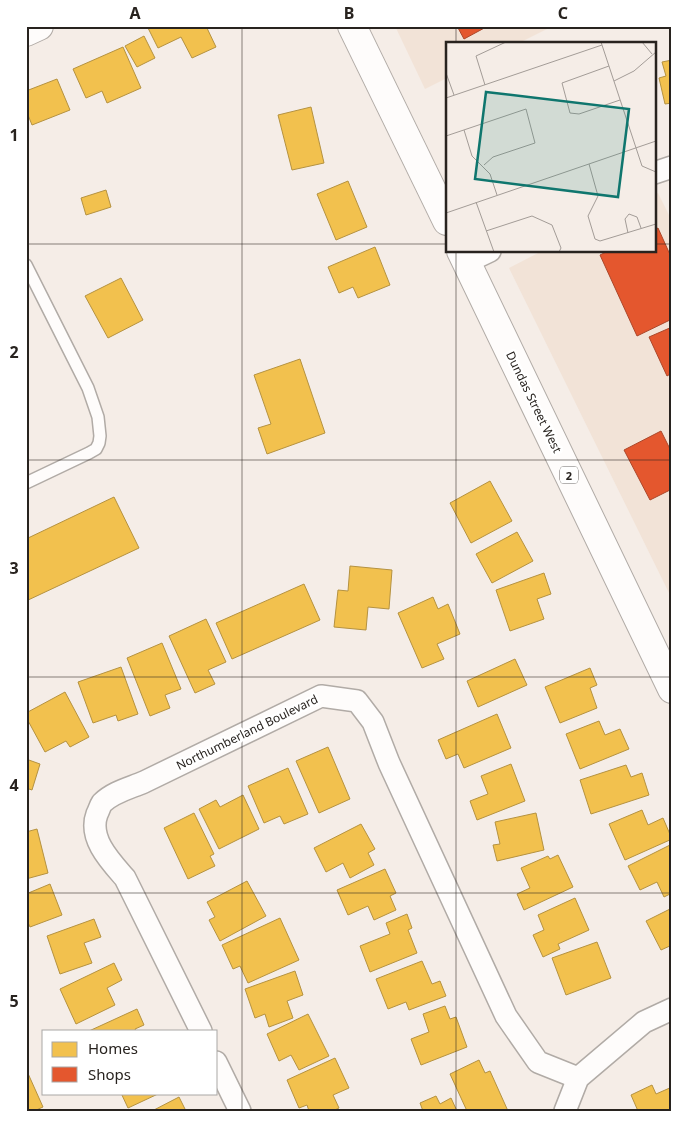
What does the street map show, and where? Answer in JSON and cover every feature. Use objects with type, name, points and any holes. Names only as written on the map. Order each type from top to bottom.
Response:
[{"type":"main road","points":[[26,32],[39,26]]},
{"type":"main road","points":[[352,26],[446,219]]},
{"type":"main road","name":"Dundas Street West","points":[[473,255],[672,688]]},
{"type":"street","points":[[656,172],[672,167]]},
{"type":"street","name":"Northumberland Boulevard","points":[[201,1030],[133,894],[96,838],[95,819],[101,804],[116,793],[144,782],[320,696],[357,701],[373,722],[389,762],[506,1016],[538,1062],[578,1078]]},
{"type":"street","points":[[565,1111],[578,1078],[644,1022],[672,1009]]},
{"type":"street","points":[[218,1066],[240,1111]]},
{"type":"lane","points":[[26,265],[88,388],[98,417],[100,436],[96,449],[90,453],[26,483]]},
{"type":"shaded area","points":[[395,26],[553,26],[521,42],[446,42],[446,78],[425,89]]},
{"type":"shaded area","points":[[658,193],[672,221],[672,599],[509,268],[540,252],[656,252],[656,194]]},
{"type":"building: Homes","points":[[147,26],[206,26],[216,47],[192,58],[181,37],[158,48]]},
{"type":"building: Homes","points":[[144,36],[155,58],[137,67],[125,46]]},
{"type":"building: Homes","points":[[123,47],[141,88],[107,103],[102,91],[86,98],[73,69]]},
{"type":"building: Homes","points":[[672,60],[672,103],[665,104],[659,78],[666,76],[662,62]]},
{"type":"building: Homes","points":[[57,79],[70,110],[32,125],[26,110],[26,91]]},
{"type":"building: Homes","points":[[311,107],[324,163],[292,170],[278,115]]},
{"type":"building: Homes","points":[[348,181],[367,227],[336,240],[317,194]]},
{"type":"building: Homes","points":[[106,190],[111,207],[86,215],[81,198]]},
{"type":"building: Homes","points":[[375,247],[390,285],[358,298],[353,287],[339,293],[328,267]]},
{"type":"building: Homes","points":[[121,278],[143,320],[108,338],[85,296]]},
{"type":"building: Homes","points":[[300,359],[325,433],[267,454],[258,428],[271,424],[254,375]]},
{"type":"building: Homes","points":[[490,481],[512,521],[471,543],[450,503]]},
{"type":"building: Homes","points":[[114,497],[139,548],[26,601],[26,539]]},
{"type":"building: Homes","points":[[517,532],[533,561],[492,583],[476,554]]},
{"type":"building: Homes","points":[[350,566],[392,570],[389,609],[368,607],[366,630],[334,627],[338,590],[348,591]]},
{"type":"building: Homes","points":[[544,573],[551,594],[537,599],[544,619],[510,631],[496,590]]},
{"type":"building: Homes","points":[[304,584],[320,620],[232,659],[216,623]]},
{"type":"building: Homes","points":[[433,597],[438,609],[448,604],[460,634],[437,644],[444,659],[422,668],[398,613]]},
{"type":"building: Homes","points":[[206,619],[226,662],[208,670],[215,684],[195,693],[169,636]]},
{"type":"building: Homes","points":[[162,643],[181,689],[165,695],[170,708],[150,716],[127,658]]},
{"type":"building: Homes","points":[[515,659],[527,685],[478,707],[467,681]]},
{"type":"building: Homes","points":[[121,667],[138,714],[118,721],[116,715],[93,723],[78,682]]},
{"type":"building: Homes","points":[[590,668],[597,685],[590,688],[597,708],[560,723],[545,687]]},
{"type":"building: Homes","points":[[65,692],[89,737],[70,747],[66,741],[45,752],[26,717],[26,713]]},
{"type":"building: Homes","points":[[497,714],[511,748],[464,768],[458,754],[446,759],[438,740]]},
{"type":"building: Homes","points":[[599,721],[605,735],[620,729],[629,749],[580,769],[566,734]]},
{"type":"building: Homes","points":[[328,747],[350,799],[319,813],[296,761]]},
{"type":"building: Homes","points":[[26,759],[40,764],[32,790],[26,788]]},
{"type":"building: Homes","points":[[511,764],[525,801],[477,820],[470,801],[488,794],[481,776]]},
{"type":"building: Homes","points":[[626,765],[631,777],[642,773],[649,795],[591,814],[580,780]]},
{"type":"building: Homes","points":[[288,768],[308,814],[284,824],[280,816],[264,823],[248,786]]},
{"type":"building: Homes","points":[[243,795],[259,829],[219,849],[199,809],[216,800],[220,807]]},
{"type":"building: Homes","points":[[642,810],[648,825],[663,818],[672,839],[625,860],[609,824]]},
{"type":"building: Homes","points":[[194,813],[214,854],[210,856],[215,866],[188,879],[164,828]]},
{"type":"building: Homes","points":[[536,813],[544,850],[497,861],[493,845],[500,844],[495,822]]},
{"type":"building: Homes","points":[[361,824],[375,849],[368,853],[374,865],[350,878],[343,863],[326,872],[314,848]]},
{"type":"building: Homes","points":[[37,829],[48,873],[26,879],[26,832]]},
{"type":"building: Homes","points":[[672,844],[672,893],[664,897],[657,882],[640,890],[628,866]]},
{"type":"building: Homes","points":[[558,855],[573,887],[524,910],[517,894],[530,888],[521,868],[548,856],[550,859]]},
{"type":"building: Homes","points":[[385,869],[396,893],[390,896],[396,910],[374,920],[368,906],[348,915],[337,890]]},
{"type":"building: Homes","points":[[247,881],[266,916],[220,941],[209,920],[215,917],[207,902]]},
{"type":"building: Homes","points":[[50,884],[62,915],[30,927],[26,918],[26,894]]},
{"type":"building: Homes","points":[[575,898],[589,930],[558,944],[560,949],[543,957],[533,935],[544,930],[538,915]]},
{"type":"building: Homes","points":[[672,908],[672,945],[661,950],[646,921]]},
{"type":"building: Homes","points":[[407,914],[412,928],[408,930],[417,953],[370,972],[360,946],[390,934],[386,923]]},
{"type":"building: Homes","points":[[280,918],[299,960],[248,983],[240,966],[233,969],[222,945]]},
{"type":"building: Homes","points":[[94,919],[101,937],[84,943],[92,963],[60,974],[47,936]]},
{"type":"building: Homes","points":[[597,942],[611,978],[566,995],[552,958]]},
{"type":"building: Homes","points":[[422,961],[432,984],[440,981],[446,996],[409,1010],[406,1002],[388,1009],[376,979]]},
{"type":"building: Homes","points":[[114,963],[122,980],[107,988],[115,1005],[76,1024],[60,989]]},
{"type":"building: Homes","points":[[295,971],[303,995],[287,1001],[293,1018],[269,1027],[265,1014],[255,1018],[245,989]]},
{"type":"building: Homes","points":[[445,1006],[450,1019],[456,1017],[467,1047],[421,1065],[411,1039],[429,1032],[423,1014]]},
{"type":"building: Homes","points":[[137,1009],[144,1025],[136,1030],[91,1030]]},
{"type":"building: Homes","points":[[308,1014],[329,1056],[299,1070],[291,1055],[279,1061],[267,1034]]},
{"type":"building: Homes","points":[[335,1058],[349,1088],[333,1095],[339,1108],[333,1111],[309,1111],[307,1105],[299,1108],[287,1080]]},
{"type":"building: Homes","points":[[479,1060],[485,1073],[490,1071],[508,1111],[467,1111],[450,1074]]},
{"type":"building: Homes","points":[[26,1069],[43,1107],[34,1111],[26,1111]]},
{"type":"building: Homes","points":[[652,1085],[656,1094],[672,1087],[672,1111],[638,1111],[631,1095]]},
{"type":"building: Homes","points":[[121,1094],[158,1094],[128,1108]]},
{"type":"building: Homes","points":[[436,1096],[440,1104],[451,1098],[457,1111],[423,1111],[420,1103]]},
{"type":"building: Homes","points":[[179,1097],[186,1111],[152,1111]]},
{"type":"building: Shops","points":[[457,26],[488,26],[464,39]]},
{"type":"building: Shops","points":[[658,228],[672,259],[672,319],[637,336],[600,255],[606,252],[656,252],[656,229]]},
{"type":"building: Shops","points":[[672,327],[672,373],[667,376],[649,337]]},
{"type":"building: Shops","points":[[661,431],[672,453],[672,489],[650,500],[624,450]]}]
